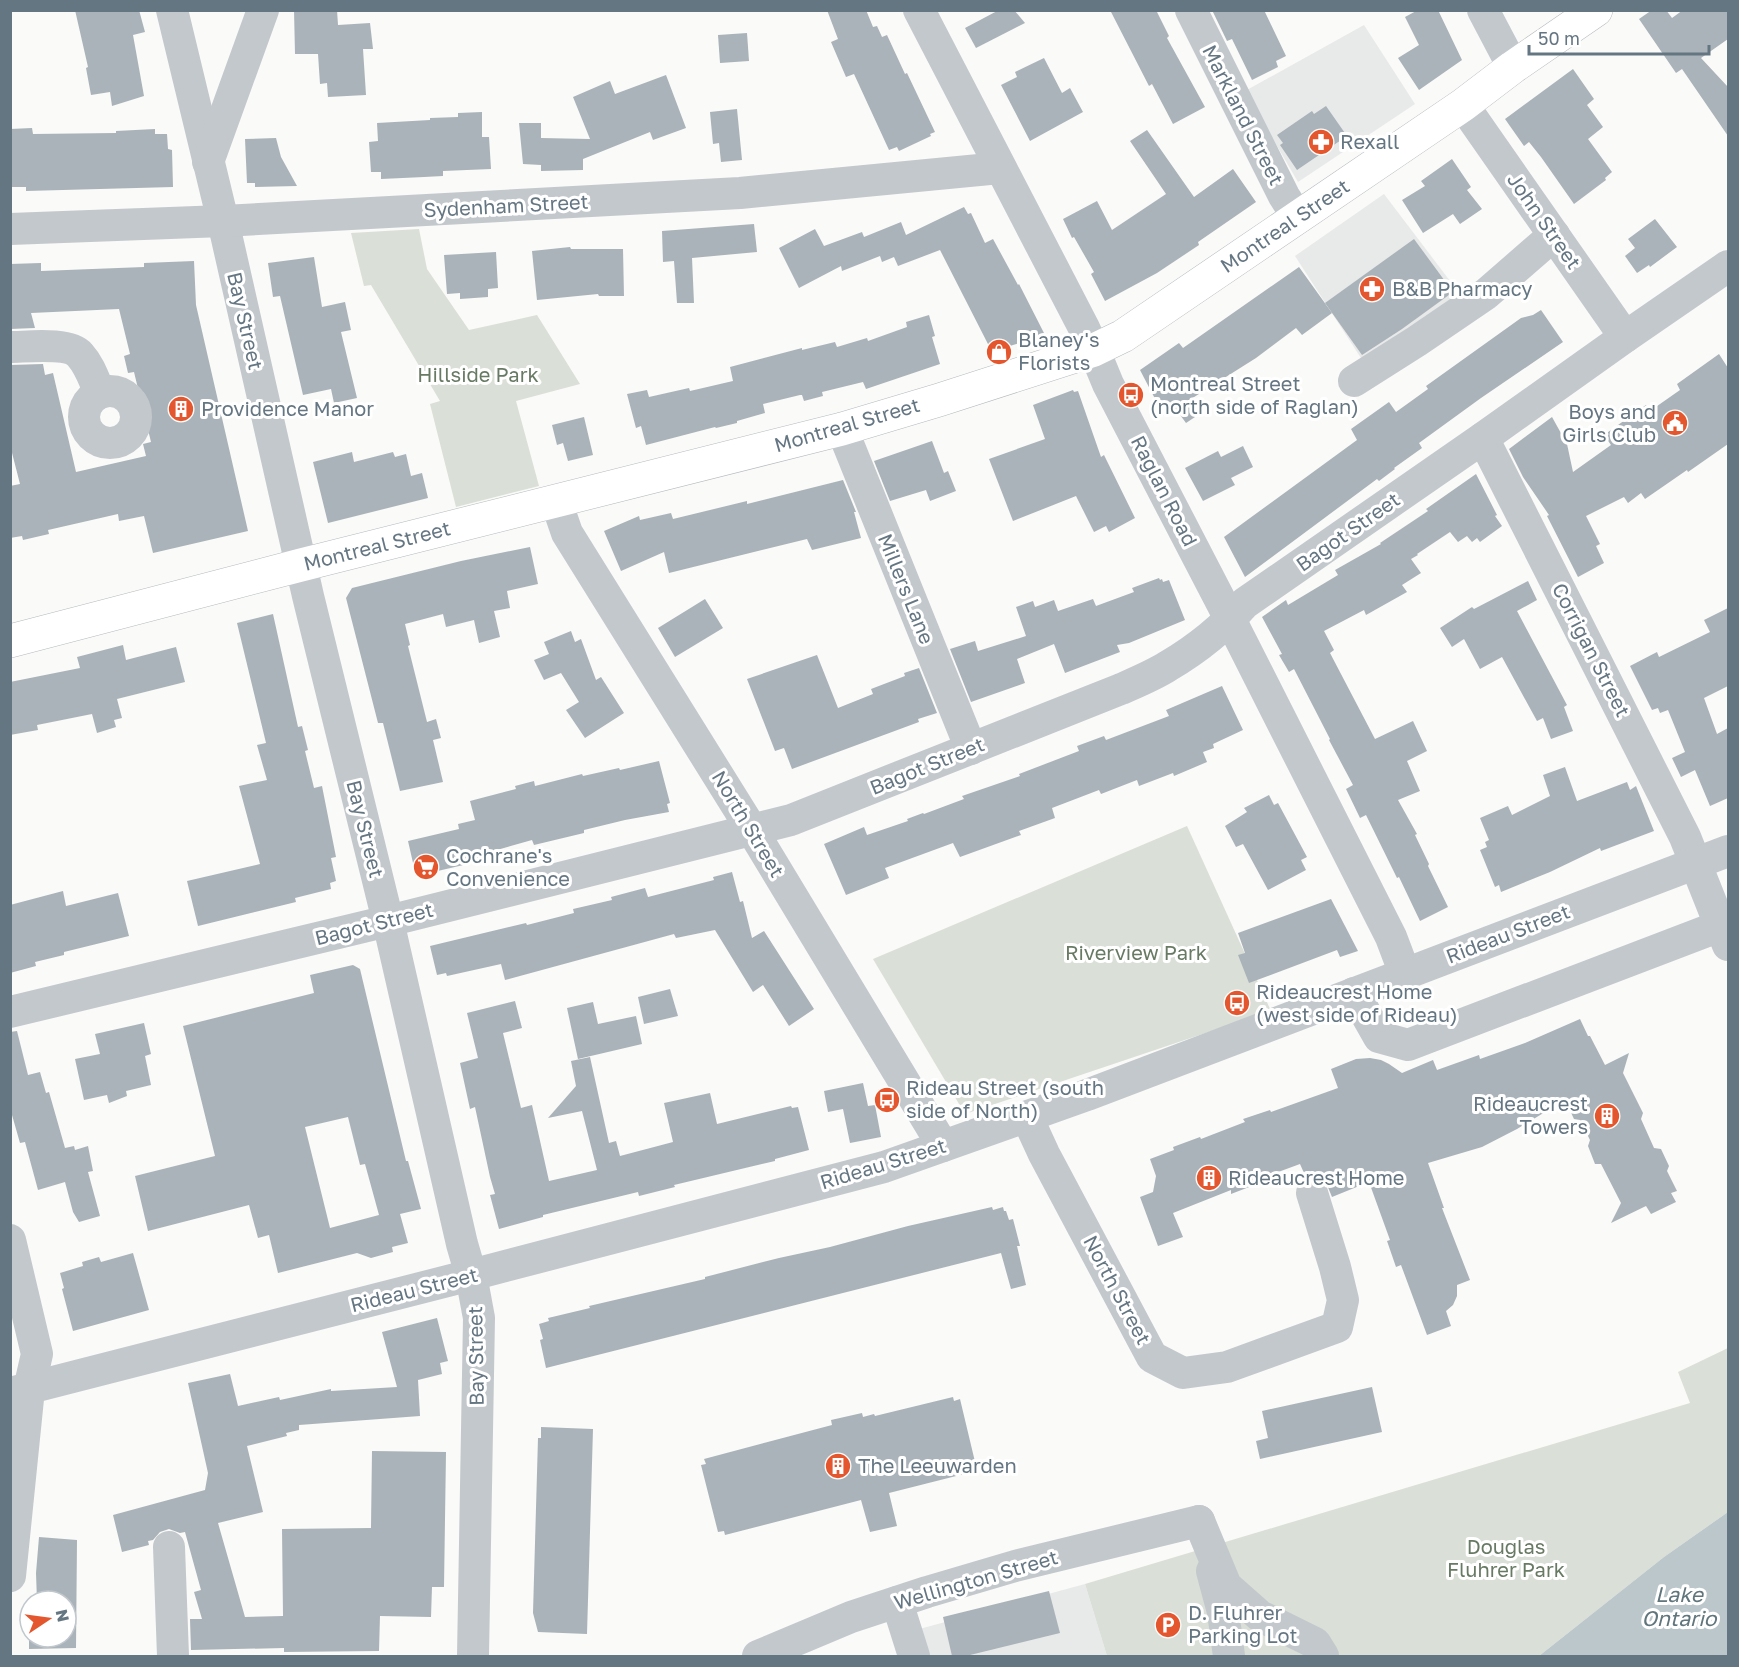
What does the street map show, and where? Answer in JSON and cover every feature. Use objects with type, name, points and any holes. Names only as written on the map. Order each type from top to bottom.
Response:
[{"type":"main road","name":"Montreal Street","points":[[10,641],[842,429],[1095,350],[1123,336],[1298,218],[1596,10]]},
{"type":"street","name":"Bay Street","points":[[172,10],[301,565],[388,921],[471,1275],[479,1318],[473,1656]]},
{"type":"street","points":[[208,162],[263,10]]},
{"type":"street","name":"Raglan Road","points":[[919,10],[1095,350],[1108,384],[1391,937],[1405,974]]},
{"type":"street","name":"Markland Street","points":[[1191,10],[1284,196],[1298,218]]},
{"type":"street","points":[[1484,10],[1513,68]]},
{"type":"street","name":"John Street","points":[[1463,105],[1625,337]]},
{"type":"street","name":"Sydenham Street","points":[[10,229],[222,221],[740,193],[1000,168]]},
{"type":"street","points":[[1354,381],[1418,341],[1485,294],[1554,235]]},
{"type":"street","name":"Bagot Street","points":[[10,1012],[388,921],[791,820],[1122,689],[1168,666],[1214,633],[1245,603],[1728,266]]},
{"type":"street","points":[[10,347],[61,347],[78,352],[88,366],[100,393]]},
{"type":"street","name":"Millers Lane","points":[[842,429],[971,749]]},
{"type":"street","name":"Corrigan Street","points":[[1483,438],[1685,837],[1724,935]]},
{"type":"street","name":"North Street","points":[[556,501],[567,533],[752,830],[943,1146]]},
{"type":"street","name":"Rideau Street","points":[[20,1391],[884,1167],[1026,1117],[1728,850]]},
{"type":"street","points":[[1354,993],[1379,1037],[1408,1045],[1724,935]]},
{"type":"street","name":"North Street","points":[[1026,1117],[1152,1357],[1184,1373],[1227,1367],[1337,1327],[1343,1300],[1312,1192]]},
{"type":"street","points":[[10,1240],[37,1354],[20,1391],[10,1576]]},
{"type":"street","points":[[1199,1521],[1223,1612],[1229,1656]]},
{"type":"street","points":[[1199,1521],[1226,1586],[1260,1616],[1315,1643],[1323,1656]]},
{"type":"street","name":"Wellington Street","points":[[758,1656],[851,1617],[897,1602],[1016,1566],[1199,1521]]},
{"type":"street","points":[[169,1547],[173,1656]]},
{"type":"street","points":[[897,1602],[914,1656]]},
{"type":"shaded area","points":[[1364,25],[1415,104],[1298,182],[1245,91]]},
{"type":"shaded area","points":[[1384,194],[1466,302],[1370,372],[1295,256]]},
{"type":"shaded area","points":[[1085,1584],[1107,1656],[914,1656],[912,1631]]},
{"type":"green space","name":"Hillside Park","points":[[419,229],[427,269],[469,330],[537,315],[580,384],[516,401],[539,486],[456,507],[430,404],[440,401],[371,285],[364,286],[351,233]]},
{"type":"green space","name":"Riverview Park","points":[[1187,826],[1271,1011],[965,1114],[873,959]]},
{"type":"green space","name":"Douglas Fluhrer Park","points":[[1728,1348],[1728,1512],[1664,1557],[1539,1656],[1107,1656],[1085,1584],[1690,1403],[1678,1372]]},
{"type":"water","name":"Lake Ontario","points":[[1728,1512],[1728,1656],[1539,1656],[1664,1557]]},
{"type":"building","points":[[75,10],[139,10],[145,32],[133,35],[144,96],[112,106],[110,92],[91,95],[86,68],[88,67]]},
{"type":"building","points":[[294,10],[337,10],[338,25],[370,23],[373,49],[363,49],[366,95],[328,97],[327,83],[320,84],[318,54],[295,54]]},
{"type":"building","points":[[827,10],[866,10],[873,27],[877,26],[882,37],[887,35],[935,132],[930,134],[931,136],[899,151],[897,147],[889,150],[854,74],[846,77],[831,42],[838,39]]},
{"type":"building","points":[[999,10],[1014,10],[1025,23],[976,48],[965,28]]},
{"type":"building","points":[[1110,10],[1156,10],[1169,36],[1167,38],[1205,107],[1173,124],[1152,84],[1149,86]]},
{"type":"building","points":[[1212,10],[1264,10],[1286,56],[1276,61],[1278,67],[1252,80],[1232,39],[1227,41]]},
{"type":"building","points":[[1418,10],[1438,10],[1462,60],[1419,90],[1398,58],[1419,45],[1405,17]]},
{"type":"building","points":[[1652,10],[1666,10],[1672,18],[1683,10],[1728,10],[1728,39],[1701,58],[1728,87],[1728,136],[1682,69],[1676,73],[1639,19]]},
{"type":"building","points":[[747,33],[749,61],[720,63],[718,35]]},
{"type":"building","points":[[1044,58],[1062,93],[1070,88],[1083,112],[1030,141],[1001,85],[1017,77],[1015,72]]},
{"type":"building","points":[[1573,69],[1594,99],[1587,105],[1603,127],[1588,139],[1612,172],[1605,178],[1606,180],[1574,204],[1529,142],[1524,146],[1505,119]]},
{"type":"building","points":[[666,75],[686,128],[653,140],[650,132],[583,159],[583,170],[541,171],[541,165],[523,164],[519,123],[541,123],[541,138],[590,139],[573,97],[610,81],[615,94]]},
{"type":"building","points":[[1326,106],[1347,136],[1297,170],[1280,145],[1283,143],[1277,135],[1312,111],[1314,114]]},
{"type":"building","points":[[737,109],[742,160],[721,162],[719,143],[713,144],[710,112]]},
{"type":"building","points":[[482,112],[482,137],[489,137],[491,169],[443,171],[443,176],[381,179],[381,172],[371,172],[369,142],[378,141],[377,123],[430,120],[430,118],[458,117],[458,113]]},
{"type":"building","points":[[32,128],[33,134],[116,133],[116,131],[155,129],[155,134],[167,134],[168,149],[172,150],[173,187],[26,191],[26,187],[10,187],[10,129]]},
{"type":"building","points":[[1147,130],[1194,197],[1233,169],[1256,202],[1157,273],[1105,301],[1091,274],[1094,272],[1074,237],[1072,238],[1063,219],[1097,201],[1112,230],[1166,194],[1130,141]]},
{"type":"building","points":[[276,138],[281,157],[297,186],[255,187],[255,183],[247,183],[245,139]]},
{"type":"building","points":[[1452,159],[1471,187],[1467,190],[1482,209],[1460,224],[1453,214],[1423,233],[1402,200],[1425,186],[1421,181]]},
{"type":"building","points":[[964,207],[968,214],[971,213],[985,243],[993,239],[1045,335],[1000,349],[997,343],[989,346],[940,250],[898,266],[894,257],[882,262],[880,256],[842,271],[841,266],[799,288],[779,248],[815,229],[824,246],[862,232],[864,237],[901,222],[906,235]]},
{"type":"building","points":[[1655,219],[1677,247],[1650,267],[1649,265],[1637,273],[1625,256],[1635,248],[1628,239]]},
{"type":"building","points":[[754,224],[757,252],[692,258],[694,303],[677,303],[674,261],[663,262],[662,231]]},
{"type":"building","points":[[1414,239],[1453,292],[1362,355],[1325,303]]},
{"type":"building","points":[[570,247],[571,249],[623,249],[624,296],[599,296],[598,294],[537,300],[532,251]]},
{"type":"building","points":[[496,252],[498,288],[488,289],[488,297],[460,299],[460,293],[447,294],[444,255]]},
{"type":"building","points":[[314,257],[322,307],[345,302],[351,330],[341,332],[357,398],[334,403],[331,389],[303,395],[280,296],[273,297],[268,263]]},
{"type":"building","name":"Providence Manor","points":[[194,261],[196,305],[248,531],[153,553],[144,516],[119,521],[118,514],[48,530],[49,534],[23,540],[22,536],[10,538],[10,486],[20,484],[10,445],[10,365],[43,364],[45,375],[53,373],[76,472],[146,456],[143,444],[151,442],[134,372],[128,373],[124,356],[130,354],[119,309],[31,313],[35,328],[10,329],[10,264],[41,263],[41,271],[144,267],[144,263]]},
{"type":"building","points":[[1299,267],[1332,313],[1302,335],[1296,328],[1256,358],[1191,399],[1201,413],[1186,423],[1175,408],[1164,416],[1140,370],[1179,343],[1183,348]]},
{"type":"building","points":[[1541,310],[1563,342],[1419,443],[1422,448],[1395,469],[1379,481],[1377,479],[1245,577],[1224,537],[1357,440],[1351,429],[1389,402],[1396,412],[1428,389],[1426,386],[1521,318]]},
{"type":"building","points":[[929,315],[935,336],[932,337],[940,364],[866,389],[863,382],[822,392],[823,396],[804,401],[800,395],[763,404],[765,413],[737,421],[737,423],[646,445],[641,426],[636,428],[627,394],[647,390],[649,397],[733,381],[730,367],[802,348],[802,350],[835,342],[837,347],[867,338],[868,341],[907,327],[906,322]]},
{"type":"building","points":[[1719,354],[1728,368],[1728,444],[1645,499],[1641,493],[1628,503],[1624,497],[1586,516],[1600,544],[1596,546],[1604,563],[1578,577],[1547,516],[1549,515],[1523,477],[1509,449],[1552,417],[1567,444],[1573,472],[1611,445],[1604,435],[1646,405],[1650,411],[1680,390],[1677,384]]},
{"type":"building","points":[[1073,390],[1078,391],[1101,457],[1104,455],[1135,518],[1109,532],[1106,526],[1094,532],[1076,496],[1013,521],[989,459],[1045,439],[1033,405]]},
{"type":"building","points":[[584,417],[593,455],[568,461],[563,443],[557,445],[552,425]]},
{"type":"building","points":[[932,441],[944,473],[948,471],[956,491],[930,501],[926,490],[890,501],[874,461]]},
{"type":"building","points":[[1243,446],[1253,467],[1231,478],[1235,485],[1203,501],[1185,468],[1218,451],[1221,457]]},
{"type":"building","points":[[352,452],[354,462],[393,452],[395,457],[406,454],[411,476],[422,473],[428,498],[328,523],[313,462]]},
{"type":"building","points":[[1476,474],[1502,526],[1480,542],[1477,538],[1472,542],[1467,536],[1458,542],[1450,532],[1411,559],[1421,573],[1402,585],[1407,592],[1366,615],[1364,610],[1324,631],[1334,650],[1330,653],[1375,739],[1413,721],[1427,751],[1407,761],[1420,791],[1398,800],[1417,834],[1415,835],[1428,866],[1448,907],[1420,921],[1366,815],[1360,818],[1346,789],[1353,785],[1294,669],[1289,672],[1262,617],[1286,600],[1288,605],[1338,575],[1335,570],[1381,544]]},
{"type":"building","points":[[843,480],[856,512],[854,512],[861,538],[812,550],[807,539],[669,573],[664,552],[621,571],[604,531],[639,516],[640,520],[671,513],[673,519],[747,501],[747,504]]},
{"type":"building","points":[[530,547],[538,584],[507,591],[510,608],[494,611],[500,637],[479,643],[474,620],[446,627],[443,614],[405,624],[410,645],[408,646],[427,722],[436,719],[441,738],[433,740],[443,782],[400,791],[383,723],[378,723],[346,598],[352,588],[461,561]]},
{"type":"building","points":[[1159,578],[1163,582],[1169,580],[1185,620],[1129,643],[1117,645],[1120,652],[1065,673],[1054,644],[1017,659],[1025,683],[971,702],[950,649],[975,641],[978,651],[1026,636],[1016,607],[1033,601],[1035,607],[1054,600],[1058,611],[1093,599],[1096,606],[1134,592],[1132,588]]},
{"type":"building","points":[[1528,581],[1537,600],[1517,611],[1567,705],[1564,707],[1573,731],[1551,739],[1543,718],[1537,721],[1502,657],[1480,669],[1464,639],[1452,647],[1440,628],[1472,607],[1474,609]]},
{"type":"building","points":[[705,599],[723,628],[675,657],[658,628]]},
{"type":"building","points":[[1728,608],[1728,686],[1704,698],[1717,734],[1728,728],[1728,798],[1710,806],[1695,770],[1681,777],[1672,758],[1685,752],[1668,710],[1660,713],[1658,708],[1652,710],[1630,666],[1657,652],[1659,657],[1710,632],[1704,620]]},
{"type":"building","points":[[273,614],[298,727],[302,726],[308,750],[305,751],[314,788],[322,786],[336,857],[331,858],[336,881],[330,883],[331,889],[295,898],[296,902],[198,926],[187,881],[260,864],[239,786],[267,780],[257,745],[266,743],[237,623]]},
{"type":"building","points":[[571,631],[575,642],[581,639],[596,680],[601,677],[624,713],[585,738],[566,710],[579,702],[561,673],[544,680],[534,660],[549,654],[544,642]]},
{"type":"building","points":[[123,645],[126,660],[176,647],[185,682],[117,699],[122,718],[114,720],[116,727],[97,733],[92,714],[37,725],[38,730],[10,735],[10,682],[80,668],[77,657]]},
{"type":"building","points":[[817,655],[838,708],[873,694],[871,689],[919,668],[937,713],[918,719],[919,722],[792,769],[784,748],[775,751],[747,679]]},
{"type":"building","points":[[1222,686],[1243,730],[1213,744],[1214,748],[1203,752],[1207,762],[1174,776],[1173,773],[1139,786],[1137,780],[1101,794],[1099,790],[1052,808],[1055,818],[1019,831],[1021,835],[960,857],[953,843],[885,868],[889,878],[846,895],[824,844],[864,827],[867,835],[964,799],[962,796],[1020,776],[1019,774],[1079,751],[1077,746],[1104,736],[1106,740],[1169,716],[1166,710]]},
{"type":"building","points":[[659,761],[670,803],[667,804],[669,812],[584,830],[584,833],[534,845],[532,840],[483,854],[485,860],[416,876],[408,841],[459,829],[458,824],[475,820],[470,801],[516,789],[515,786],[534,781],[535,786],[582,774],[583,776],[619,768],[620,770]]},
{"type":"building","points":[[1565,767],[1577,801],[1627,782],[1630,790],[1636,786],[1654,831],[1601,851],[1600,848],[1501,892],[1499,885],[1495,887],[1480,850],[1487,847],[1485,842],[1489,840],[1480,818],[1508,806],[1512,815],[1550,796],[1543,775]]},
{"type":"building","points":[[1269,795],[1274,805],[1278,803],[1307,857],[1301,860],[1306,870],[1268,890],[1243,844],[1236,847],[1225,826],[1247,812],[1244,808]]},
{"type":"building","points":[[732,872],[740,902],[743,901],[752,938],[764,931],[814,1009],[789,1026],[763,985],[753,992],[715,930],[676,938],[674,934],[505,980],[501,964],[447,976],[446,973],[437,975],[430,946],[574,913],[573,909],[612,900],[611,897],[645,888],[648,897],[714,880],[713,877]]},
{"type":"building","points":[[63,891],[66,906],[118,893],[129,936],[64,952],[64,955],[35,962],[36,966],[10,973],[10,905]]},
{"type":"building","points":[[1331,899],[1358,951],[1340,957],[1337,950],[1249,983],[1238,955],[1245,953],[1238,933]]},
{"type":"building","points":[[353,965],[360,969],[406,1161],[408,1161],[421,1209],[400,1214],[408,1243],[392,1247],[393,1252],[371,1258],[357,1253],[278,1273],[269,1235],[258,1238],[249,1205],[148,1231],[135,1176],[215,1156],[183,1026],[314,993],[310,975]],"holes":[[[348,1117],[360,1165],[365,1164],[379,1215],[330,1228],[305,1127]]]},
{"type":"building","points":[[670,989],[678,1016],[644,1024],[638,997]]},
{"type":"building","points":[[515,1001],[522,1028],[503,1033],[521,1108],[532,1105],[549,1181],[597,1170],[582,1111],[548,1118],[576,1086],[571,1061],[590,1057],[609,1143],[616,1141],[620,1156],[673,1142],[664,1103],[710,1093],[717,1124],[791,1106],[792,1108],[798,1107],[809,1150],[775,1159],[775,1161],[674,1185],[675,1187],[639,1196],[638,1192],[543,1215],[543,1217],[499,1229],[490,1195],[495,1194],[475,1107],[470,1109],[460,1063],[478,1058],[467,1013]]},
{"type":"building","points":[[593,1002],[598,1024],[636,1016],[642,1044],[578,1059],[567,1008]]},
{"type":"building","name":"Rideaucrest Home","points":[[1580,1019],[1605,1065],[1629,1053],[1623,1073],[1643,1113],[1641,1119],[1654,1148],[1661,1149],[1669,1166],[1667,1171],[1677,1191],[1671,1193],[1676,1202],[1651,1214],[1646,1206],[1611,1223],[1621,1203],[1601,1164],[1595,1164],[1588,1146],[1590,1140],[1580,1120],[1574,1119],[1565,1100],[1482,1147],[1428,1163],[1444,1208],[1442,1208],[1470,1280],[1457,1285],[1457,1296],[1453,1305],[1446,1311],[1451,1326],[1427,1335],[1401,1265],[1396,1267],[1387,1241],[1390,1240],[1369,1182],[1332,1197],[1325,1180],[1304,1173],[1300,1164],[1256,1180],[1257,1184],[1231,1194],[1231,1190],[1173,1213],[1183,1237],[1158,1246],[1140,1197],[1153,1192],[1156,1176],[1150,1159],[1174,1150],[1173,1147],[1245,1122],[1243,1119],[1270,1110],[1271,1112],[1338,1088],[1331,1069],[1356,1059],[1381,1060],[1402,1073],[1433,1060],[1437,1070],[1479,1055],[1480,1059],[1525,1043]]},
{"type":"building","points":[[144,1023],[151,1054],[145,1056],[151,1085],[126,1091],[127,1096],[109,1103],[107,1095],[84,1100],[75,1059],[100,1054],[95,1034]]},
{"type":"building","points":[[17,1031],[28,1075],[40,1072],[46,1093],[49,1092],[65,1148],[74,1146],[75,1150],[88,1146],[93,1171],[88,1172],[100,1216],[79,1222],[73,1212],[65,1182],[38,1190],[25,1142],[20,1143],[10,1108],[10,1032]]},
{"type":"building","points":[[863,1083],[868,1106],[875,1105],[881,1137],[850,1143],[843,1109],[828,1112],[824,1091]]},
{"type":"building","points":[[992,1207],[993,1210],[1003,1207],[1009,1220],[1013,1219],[1026,1285],[1011,1289],[1001,1253],[546,1368],[539,1324],[549,1321],[548,1318],[779,1258]]},
{"type":"building","points":[[133,1253],[149,1310],[73,1331],[60,1273],[83,1266],[82,1262],[99,1257],[101,1262]]},
{"type":"building","points":[[437,1318],[448,1361],[440,1363],[442,1374],[418,1380],[420,1416],[299,1425],[299,1430],[286,1433],[287,1436],[247,1446],[263,1512],[218,1523],[245,1617],[283,1616],[282,1529],[371,1528],[372,1451],[446,1452],[444,1587],[432,1587],[431,1617],[380,1616],[379,1651],[284,1652],[284,1648],[191,1650],[190,1619],[202,1619],[194,1592],[201,1590],[185,1532],[180,1533],[169,1529],[160,1532],[153,1540],[148,1541],[149,1545],[122,1552],[113,1515],[205,1490],[208,1473],[188,1383],[230,1374],[238,1406],[331,1389],[331,1391],[397,1387],[382,1332]]},
{"type":"building","points":[[1372,1387],[1382,1432],[1260,1459],[1256,1441],[1268,1438],[1262,1411]]},
{"type":"building","name":"The Leeuwarden","points":[[953,1397],[954,1401],[960,1399],[976,1466],[971,1467],[972,1472],[889,1493],[897,1526],[870,1532],[861,1500],[725,1535],[724,1531],[718,1532],[701,1465],[706,1464],[704,1459],[832,1425],[831,1420],[862,1413],[863,1417],[874,1414],[875,1416]]},
{"type":"building","points":[[541,1427],[593,1429],[587,1634],[538,1632],[533,1613],[538,1438],[541,1438]]},
{"type":"building","points":[[39,1537],[77,1540],[77,1589],[37,1589]]},
{"type":"building","points":[[1049,1591],[1060,1633],[966,1656],[952,1656],[943,1617]]},
{"type":"place","name":"Rexall","points":[[1321,142]]},
{"type":"place","name":"B&B Pharmacy","points":[[1372,289]]},
{"type":"place","name":"Blaney's Florists","points":[[999,352]]},
{"type":"place","name":"Montreal Street (north side of Raglan)","points":[[1131,395]]},
{"type":"place","name":"Providence Manor","points":[[181,409]]},
{"type":"place","name":"Boys and Girls Club","points":[[1675,423]]},
{"type":"place","name":"Cochrane's Convenience","points":[[426,867]]},
{"type":"place","name":"Rideaucrest Home (west side of Rideau)","points":[[1237,1003]]},
{"type":"place","name":"Rideau Street (south side of North)","points":[[887,1100]]},
{"type":"place","name":"Rideaucrest Towers","points":[[1607,1116]]},
{"type":"place","name":"Rideaucrest Home","points":[[1209,1178]]},
{"type":"place","name":"The Leeuwarden","points":[[838,1466]]},
{"type":"place","name":"D. Fluhrer Parking Lot","points":[[1168,1625]]}]
